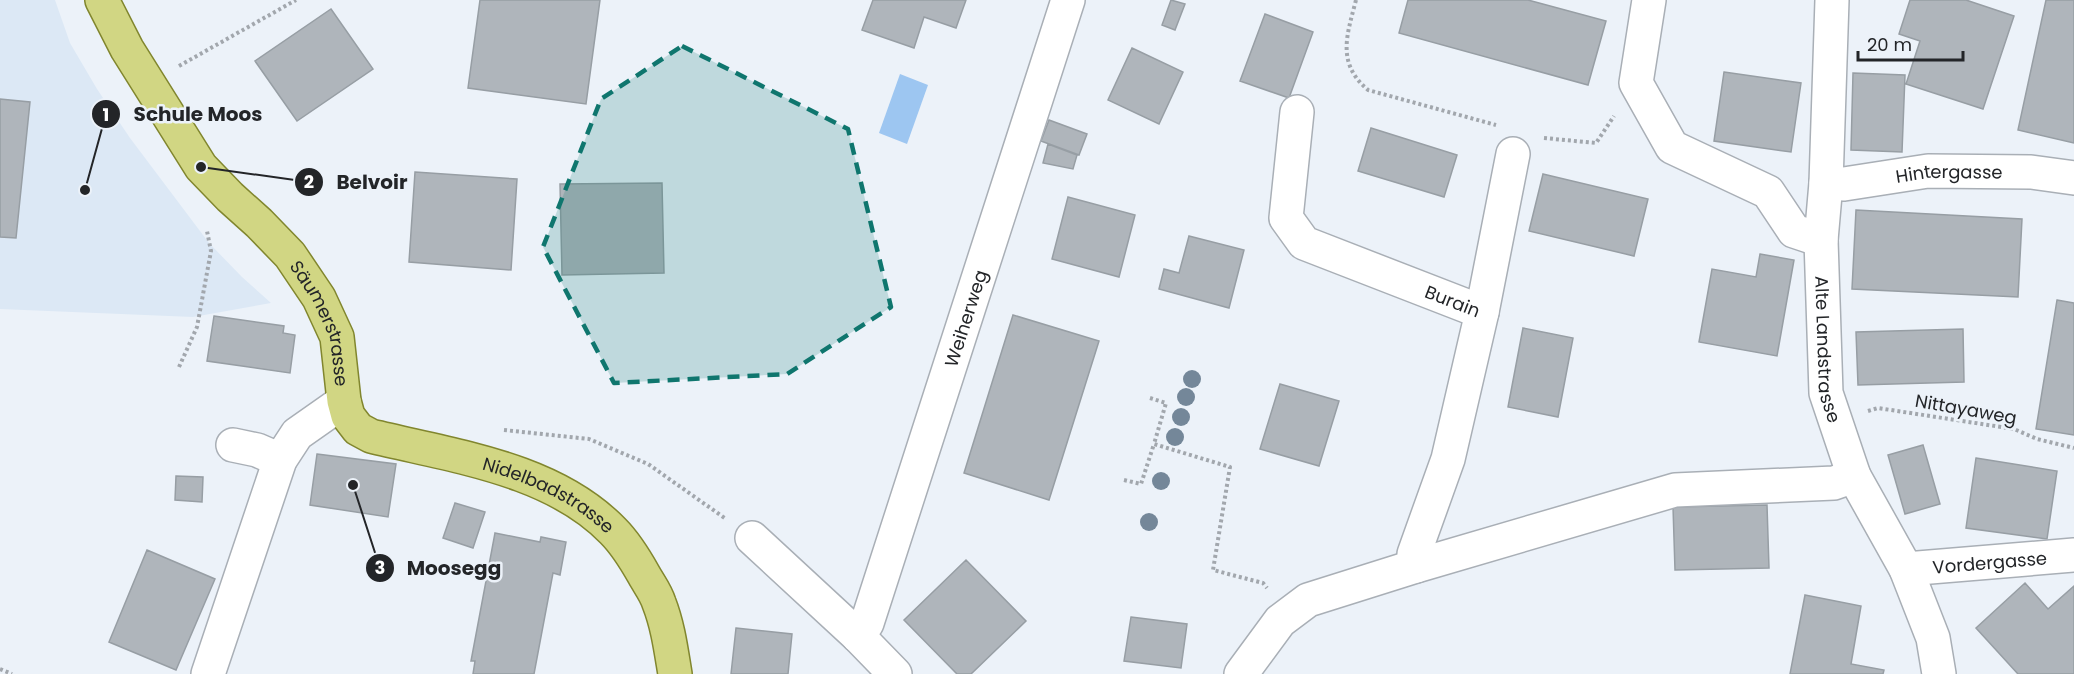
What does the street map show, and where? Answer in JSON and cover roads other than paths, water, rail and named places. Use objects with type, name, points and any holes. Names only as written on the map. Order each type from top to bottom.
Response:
[{"type":"main road","name":"Säumerstrasse","points":[[102,0],[127,49],[201,167],[290,255],[319,298],[337,337],[344,401]]},
{"type":"main road","name":"Nidelbadstrasse","points":[[344,401],[348,416],[358,429],[371,436],[475,459],[522,476],[553,488],[589,510],[605,523],[632,553],[659,602],[668,634],[675,674]]},
{"type":"street","name":"Weiherweg","points":[[858,636],[867,624],[1068,0]]},
{"type":"street","points":[[1649,0],[1636,82],[1672,147],[1768,192],[1794,231],[1821,240]]},
{"type":"street","name":"Alte Landstrasse","points":[[1832,0],[1826,183],[1821,240],[1826,393],[1854,476],[1906,569],[1933,638],[1939,674]]},
{"type":"street","name":"Burain","points":[[1298,112],[1286,218],[1304,243],[1482,312],[1448,459],[1414,554],[1416,566]]},
{"type":"street","points":[[1482,312],[1526,145]]},
{"type":"street","name":"Hintergasse","points":[[1826,183],[1844,184],[1928,171],[2031,172],[2074,178]]},
{"type":"street","name":"Säumerstrasse","points":[[208,674],[280,460],[297,434],[344,401]]},
{"type":"street","points":[[233,444],[257,450],[280,460]]},
{"type":"street","points":[[1241,674],[1280,621],[1308,600],[1675,490],[1834,483],[1854,476]]},
{"type":"street","points":[[752,538],[858,636],[895,674]]},
{"type":"street","name":"Vordergasse","points":[[1906,569],[2074,555]]},
{"type":"water","points":[[900,74],[928,85],[907,144],[879,133]]},
{"type":"place","name":"Belvoir","points":[[201,167]]},
{"type":"place","name":"Schule Moos","points":[[85,190]]},
{"type":"place","name":"Moosegg","points":[[353,485]]}]
